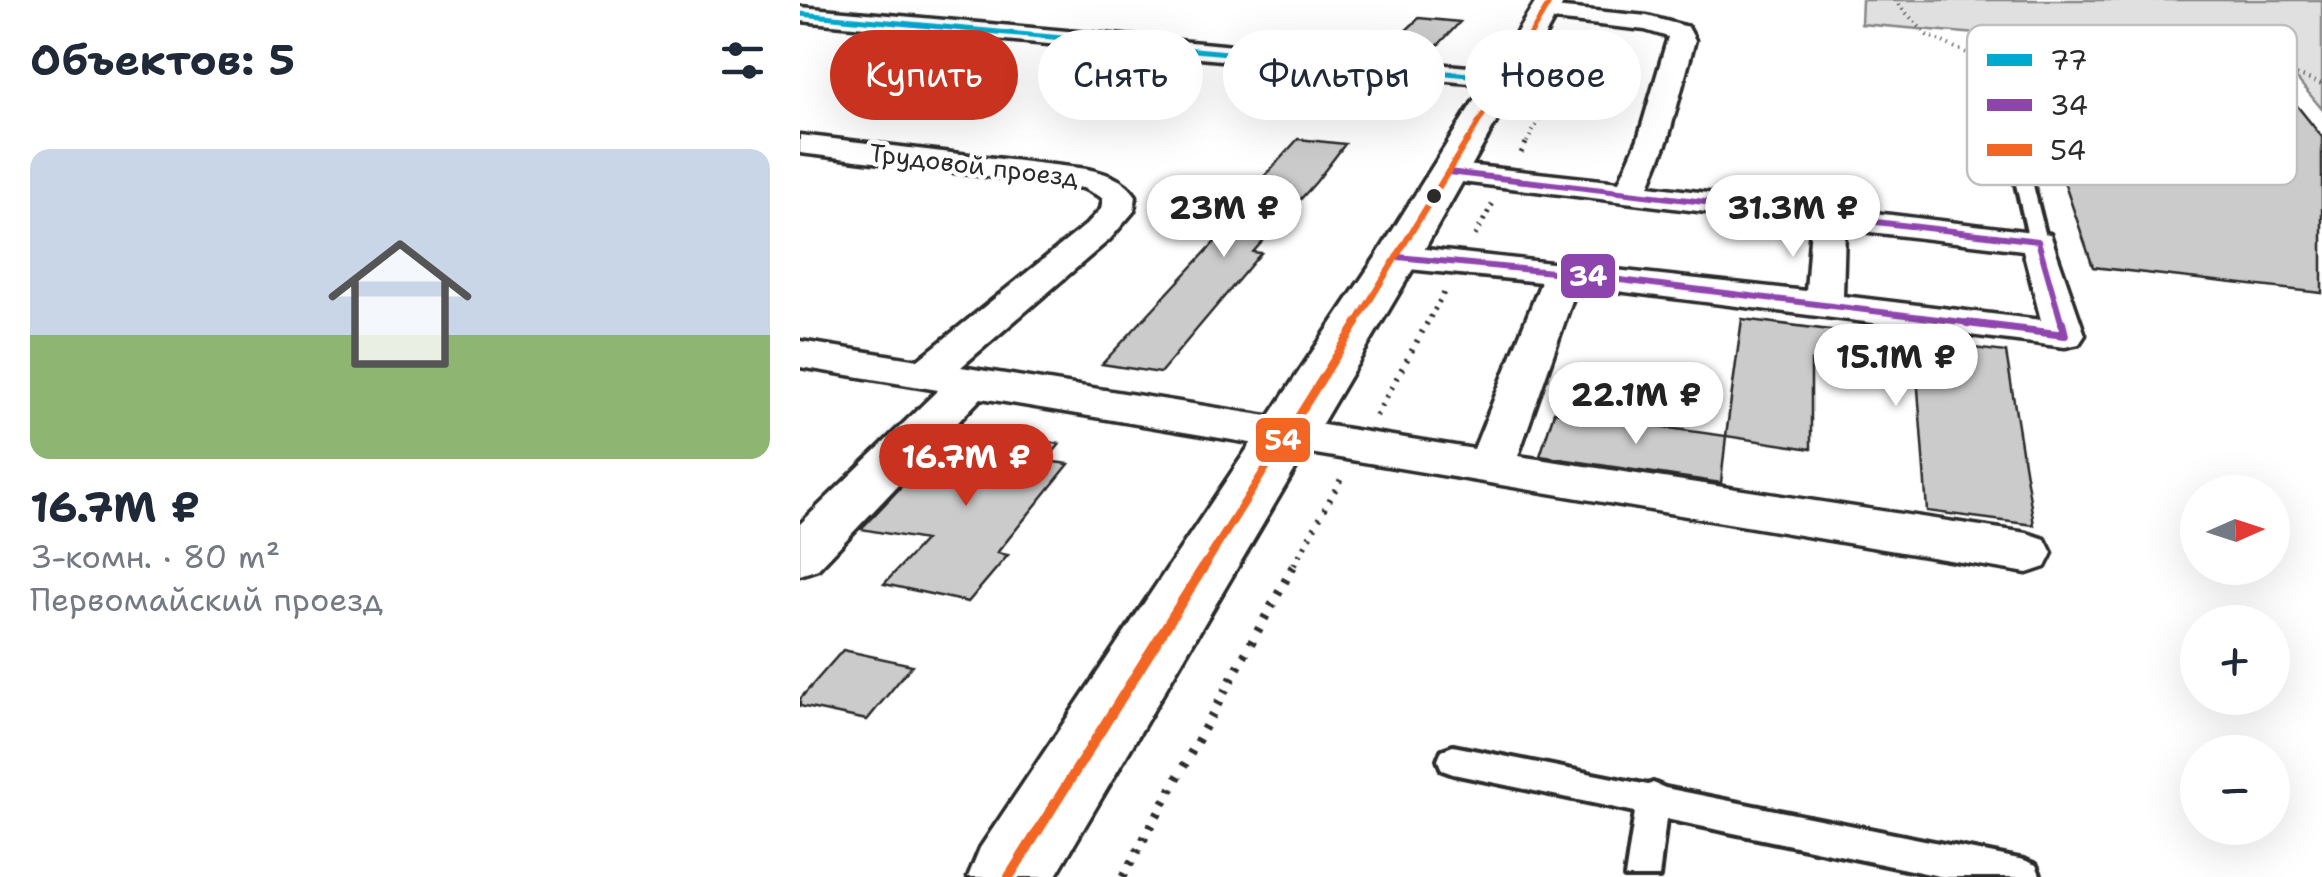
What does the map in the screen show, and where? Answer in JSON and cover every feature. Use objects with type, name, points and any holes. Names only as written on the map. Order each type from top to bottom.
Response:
[{"type":"main road","points":[[1532,30],[1547,6]]},
{"type":"main road","points":[[1009,877],[1398,257],[1478,120]]},
{"type":"street","points":[[1547,6],[1680,32],[1682,40],[1653,139],[1630,193]]},
{"type":"street","points":[[800,14],[1465,75]]},
{"type":"street","name":"Трудовой проезд","points":[[800,144],[1088,178],[1108,185],[1120,196],[1117,211],[1098,232],[928,373]]},
{"type":"street","points":[[1398,257],[1563,273],[2065,335],[2038,240],[1448,172]]},
{"type":"street","points":[[1824,305],[1828,217]]},
{"type":"street","points":[[1490,468],[1563,273]]},
{"type":"street","points":[[800,354],[1490,468],[1833,504],[2027,553]]},
{"type":"street","points":[[800,554],[974,380]]},
{"type":"lane","points":[[2025,185],[2038,240]]},
{"type":"lane","points":[[1453,760],[2024,877]]},
{"type":"lane","points":[[1642,877],[1653,798]]},
{"type":"path","points":[[1894,0],[1927,35],[1967,53]]},
{"type":"path","points":[[1961,51],[1967,50]]},
{"type":"path","points":[[2297,75],[2322,84]]},
{"type":"shaded area","points":[[1862,0],[2322,0],[2322,109],[2297,79],[2297,25],[1967,25],[1967,33],[1861,24]]},
{"type":"building","points":[[1419,18],[1460,22],[1445,38],[1445,30],[1406,30]]},
{"type":"building","points":[[2297,106],[2322,137],[2322,293],[2093,267],[2065,185],[2297,185]]},
{"type":"building","points":[[1298,139],[1345,144],[1253,252],[1261,253],[1160,373],[1102,364],[1237,218],[1232,218],[1248,202],[1242,201]]},
{"type":"building","points":[[1742,319],[2006,352],[2034,525],[1927,511],[1917,375],[1811,361],[1811,449],[1726,436]]},
{"type":"building","points":[[1554,412],[1726,436],[1721,483],[1540,456]]},
{"type":"building","points":[[957,428],[1060,444],[1046,461],[1069,464],[997,553],[1008,555],[968,602],[884,584],[925,540],[861,529]]},
{"type":"building","points":[[843,650],[912,665],[867,720],[800,706],[800,699]]},
{"type":"transit line","name":"54","points":[[1009,877],[1398,257],[1551,0]]},
{"type":"transit line","name":"77","points":[[800,14],[1465,75]]},
{"type":"transit line","name":"34","points":[[1398,257],[1563,273],[2065,335],[2038,241],[1448,172]]}]
